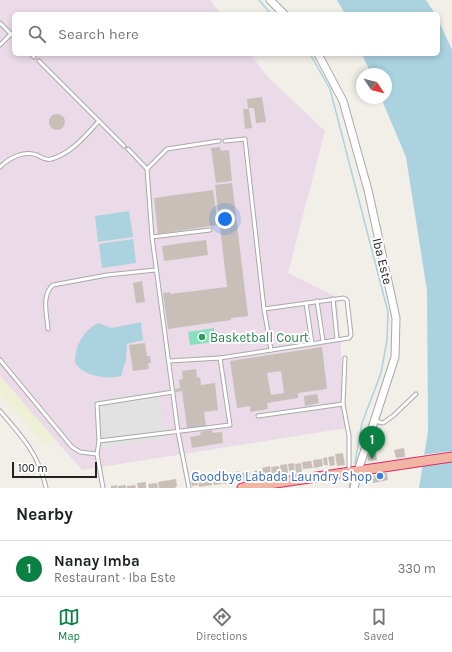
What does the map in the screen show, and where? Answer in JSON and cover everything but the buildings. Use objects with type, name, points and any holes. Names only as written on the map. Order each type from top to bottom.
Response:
[{"type":"highway","points":[[246,488],[452,457]]},
{"type":"street","points":[[270,0],[282,12]]},
{"type":"street","name":"Iba Este","points":[[319,56],[343,101],[368,190],[396,318],[395,357],[375,421],[353,472],[354,488]]},
{"type":"lane","points":[[0,23],[11,34],[0,44]]},
{"type":"lane","points":[[39,61],[124,146]]},
{"type":"lane","points":[[0,167],[14,156],[35,154],[47,160],[61,155],[77,143],[99,121]]},
{"type":"lane","points":[[225,141],[245,139],[264,309],[272,350]]},
{"type":"lane","points":[[147,169],[167,149],[219,141]]},
{"type":"lane","points":[[128,149],[147,169],[156,270],[178,432],[189,488]]},
{"type":"lane","points":[[152,238],[210,230]]},
{"type":"lane","points":[[48,329],[45,294],[53,285],[107,275],[156,270]]},
{"type":"lane","points":[[169,361],[220,358],[349,338],[351,335],[347,300],[344,298],[264,309]]},
{"type":"lane","points":[[333,300],[337,339]]},
{"type":"lane","points":[[317,302],[323,341]]},
{"type":"lane","points":[[306,303],[312,343]]},
{"type":"lane","points":[[99,441],[230,426],[220,358]]},
{"type":"lane","points":[[346,358],[343,404],[353,472]]},
{"type":"lane","points":[[0,360],[72,447],[80,452],[97,454]]},
{"type":"lane","points":[[103,488],[97,454],[99,441],[96,404],[173,392]]},
{"type":"lane","points":[[375,421],[383,423],[393,416],[416,394]]},
{"type":"lane","points":[[258,416],[343,404]]},
{"type":"lane","points":[[0,411],[18,432],[40,465],[46,488]]},
{"type":"shaded area","points":[[0,0],[210,0],[219,12],[12,12],[12,56],[252,56],[268,77],[325,131],[288,273],[337,297],[347,428],[82,470],[0,377]]},
{"type":"shaded area","points":[[158,391],[166,438],[99,448],[92,401]]},
{"type":"green space","name":"Basketball Court","points":[[214,328],[215,342],[190,345],[188,332]]},
{"type":"green space","points":[[0,376],[54,438],[45,445],[0,395]]},
{"type":"water","points":[[337,0],[426,0],[434,12],[344,12]]},
{"type":"water","points":[[440,23],[452,50],[452,488],[419,488],[428,431],[427,291],[406,157],[384,104],[392,104],[392,68],[368,68],[363,56],[440,56]]},
{"type":"water","points":[[129,211],[133,237],[98,242],[95,216]]},
{"type":"water","points":[[133,239],[136,263],[102,268],[99,244]]},
{"type":"water","points":[[141,322],[143,340],[127,344],[126,360],[121,376],[96,376],[84,371],[75,363],[78,345],[84,334],[93,326],[98,323],[112,328]]},
{"type":"pier","points":[[452,451],[452,462],[417,467],[415,456]]},
{"type":"waterway","points":[[259,0],[269,12]]},
{"type":"waterway","points":[[311,56],[330,89],[388,312],[387,340],[381,373],[362,423],[355,463]]},
{"type":"waterway","points":[[349,488],[351,479]]},
{"type":"place","name":"Basketball Court","points":[[202,337]]},
{"type":"place","name":"Nanay Imba","points":[[372,459]]},
{"type":"place","name":"Goodbye Labada Laundry Shop","points":[[380,476]]}]
